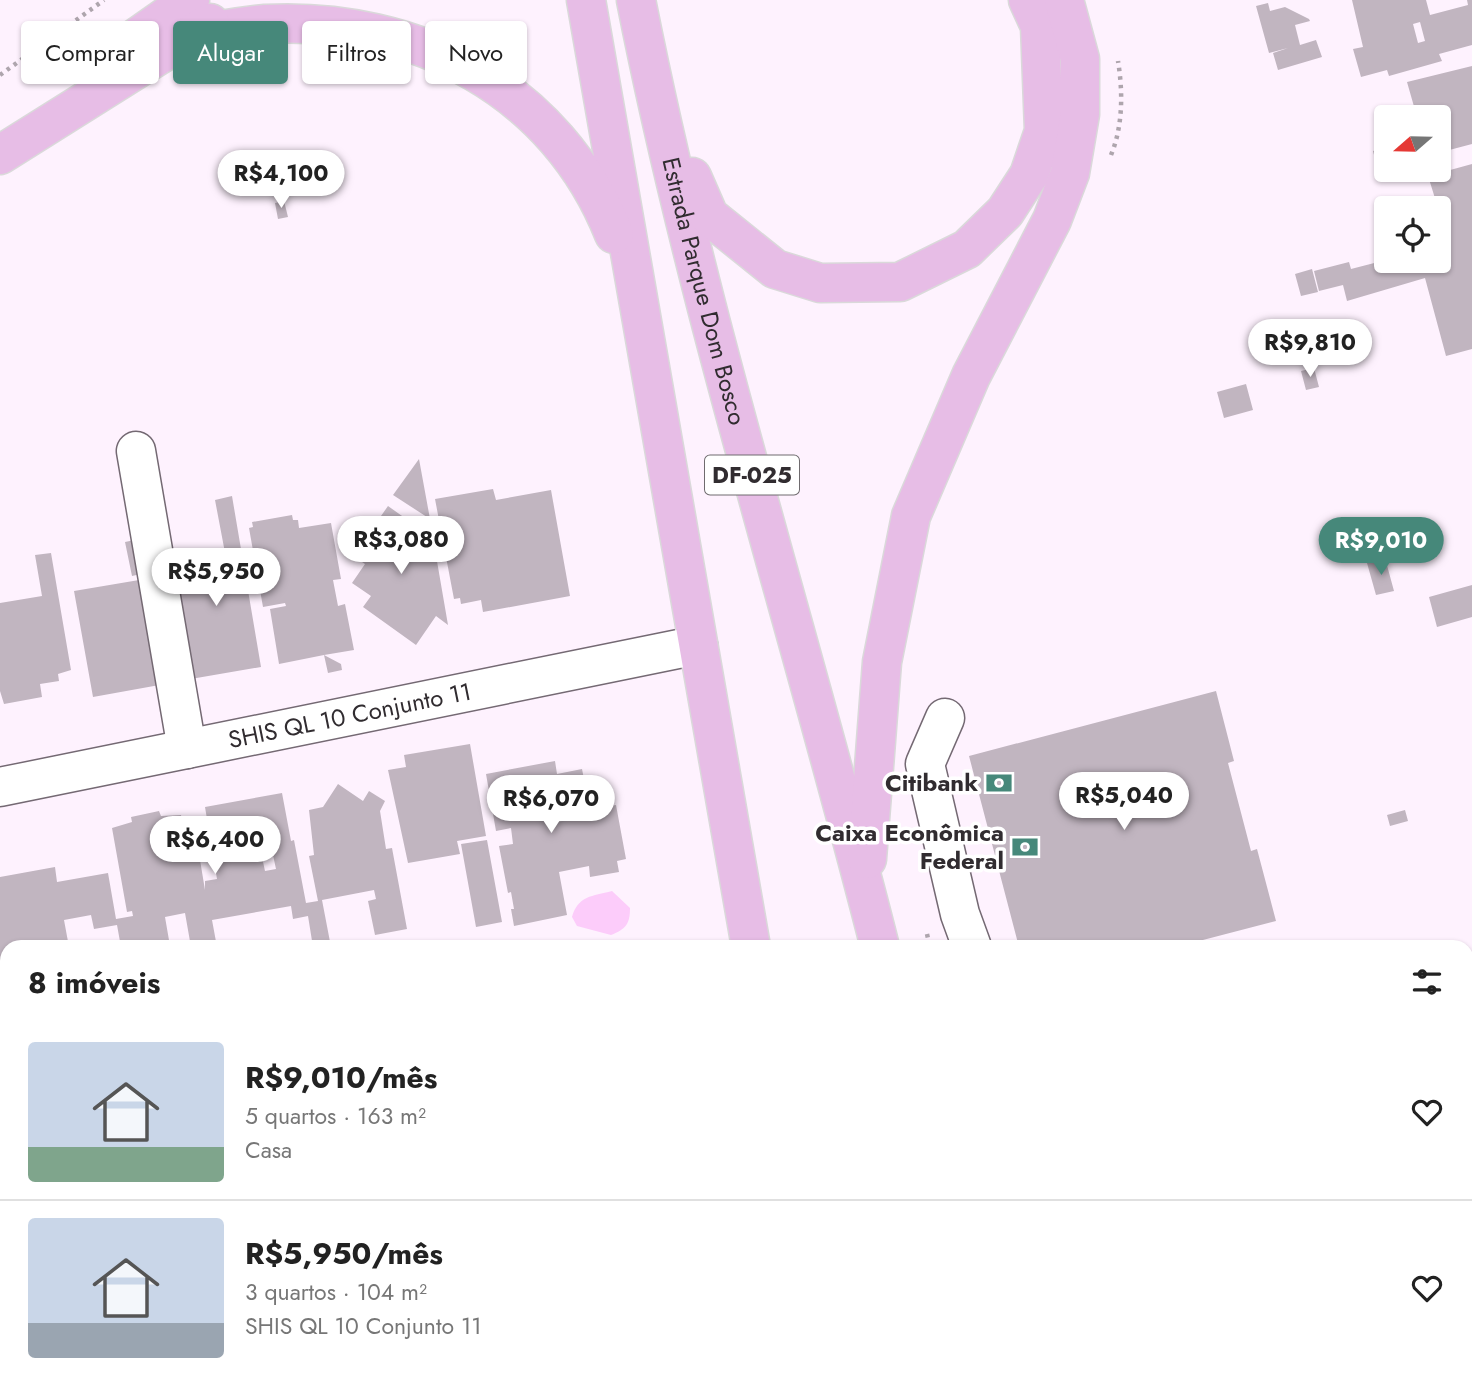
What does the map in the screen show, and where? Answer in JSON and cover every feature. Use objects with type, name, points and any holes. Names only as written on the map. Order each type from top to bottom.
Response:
[{"type":"main road","points":[[139,21],[158,0]]},
{"type":"main road","points":[[159,33],[188,18],[251,0]]},
{"type":"main road","name":"DF-025","points":[[586,0],[750,940]]},
{"type":"main road","name":"Estrada Parque Dom Bosco","points":[[636,0],[654,91],[757,496],[878,940]]},
{"type":"main road","points":[[654,91],[709,216],[775,269],[820,283],[900,282],[967,249],[1005,212],[1029,175],[1044,131],[1040,26],[1028,0]]},
{"type":"main road","points":[[865,889],[882,662],[911,516],[971,376],[1052,220],[1070,173],[1080,114],[1080,59],[1064,0]]},
{"type":"main road","points":[[0,155],[188,18],[369,30],[424,48],[508,90],[539,117],[578,163],[607,217],[637,294]]},
{"type":"main road","points":[[0,131],[70,84]]},
{"type":"street","points":[[136,451],[187,749]]},
{"type":"street","name":"SHIS QL 10 Conjunto 11","points":[[0,787],[698,645]]},
{"type":"street","points":[[945,718],[925,764],[960,914],[969,940]]},
{"type":"path","points":[[0,75],[104,0]]},
{"type":"path","points":[[1109,160],[1119,136],[1121,79],[1116,54]]},
{"type":"path","points":[[925,926],[928,940]]},
{"type":"shaded area","points":[[612,891],[630,908],[628,922],[624,928],[611,935],[577,926],[572,917],[582,901]]},
{"type":"building","points":[[1352,0],[1426,0],[1430,15],[1468,5],[1467,0],[1472,0],[1472,45],[1439,54],[1442,61],[1389,76],[1387,70],[1361,77],[1353,49],[1363,47]],"holes":[[[1420,22],[1425,41],[1418,43],[1413,24]]]},
{"type":"building","points":[[1268,3],[1270,11],[1285,7],[1309,19],[1310,21],[1295,25],[1300,45],[1316,40],[1322,57],[1278,70],[1273,53],[1288,48],[1269,53],[1256,6]]},
{"type":"building","points":[[1472,66],[1472,144],[1451,150],[1451,105],[1414,105],[1407,82]]},
{"type":"building","points":[[1472,164],[1472,349],[1446,356],[1425,278],[1347,301],[1343,285],[1319,291],[1314,271],[1349,262],[1351,269],[1374,263],[1374,273],[1451,273],[1451,196],[1434,196],[1430,182],[1451,182],[1451,170]]},
{"type":"building","points":[[284,201],[288,217],[278,219],[275,203]]},
{"type":"building","points":[[1312,269],[1318,292],[1301,296],[1295,274]]},
{"type":"building","points":[[1314,368],[1319,387],[1306,390],[1301,371]]},
{"type":"building","points":[[1246,384],[1253,410],[1224,418],[1217,392]]},
{"type":"building","points":[[419,459],[430,519],[393,495]]},
{"type":"building","points":[[493,489],[496,500],[551,490],[570,596],[483,612],[481,600],[461,604],[460,598],[454,599],[435,499]]},
{"type":"building","points":[[232,496],[261,667],[185,680],[169,569],[226,558],[215,500]]},
{"type":"building","points":[[388,506],[433,538],[448,625],[436,616],[416,645],[363,607],[371,596],[352,583],[365,564],[353,556]]},
{"type":"building","points":[[292,515],[293,520],[298,520],[299,528],[331,523],[341,579],[333,580],[338,606],[345,604],[354,650],[279,664],[270,609],[286,606],[285,603],[263,607],[249,528],[253,527],[252,522]]},
{"type":"building","points":[[144,538],[150,572],[132,576],[125,542]]},
{"type":"building","points":[[51,553],[71,670],[58,674],[59,681],[40,684],[42,697],[4,704],[0,691],[0,603],[42,596],[35,555]]},
{"type":"building","points":[[1385,558],[1394,591],[1376,595],[1367,563]]},
{"type":"building","points":[[145,579],[165,684],[93,697],[74,591]]},
{"type":"building","points":[[1472,585],[1472,617],[1437,627],[1429,597]]},
{"type":"building","points":[[324,655],[341,664],[342,670],[328,673]]},
{"type":"building","points":[[1216,691],[1234,761],[1228,763],[1251,851],[1257,849],[1276,921],[1203,940],[1017,940],[969,756]]},
{"type":"building","points":[[470,744],[486,836],[457,841],[460,854],[408,863],[388,770],[406,767],[404,755]]},
{"type":"building","points":[[555,761],[557,774],[582,769],[585,784],[591,783],[609,798],[603,807],[616,805],[626,859],[617,861],[619,872],[590,877],[589,866],[559,872],[567,915],[514,926],[511,892],[508,893],[499,846],[513,844],[511,828],[496,831],[486,774]],"holes":[[[572,803],[574,819],[556,822],[553,807]]]},
{"type":"building","points":[[338,784],[363,801],[369,791],[385,801],[380,811],[386,849],[392,848],[407,929],[375,935],[368,901],[376,899],[374,890],[322,900],[330,940],[312,940],[308,916],[293,919],[291,906],[212,920],[216,940],[190,940],[185,913],[165,917],[169,940],[120,940],[117,925],[94,929],[91,915],[64,920],[68,940],[0,940],[0,877],[55,867],[57,882],[108,873],[116,919],[133,916],[132,911],[127,912],[112,828],[132,822],[131,817],[159,811],[161,816],[181,815],[187,845],[192,844],[195,861],[200,860],[205,890],[205,881],[217,879],[205,807],[282,793],[306,903],[318,901],[309,856],[314,855],[309,810],[323,807]],"holes":[[[273,855],[276,869],[265,871],[262,857]]]},
{"type":"building","points":[[1405,810],[1408,821],[1390,826],[1387,815]]},
{"type":"building","points":[[487,840],[502,922],[476,927],[461,844]]},
{"type":"place","name":"Citibank","points":[[999,783]]},
{"type":"place","name":"Caixa Econômica Federal","points":[[1025,847]]}]
